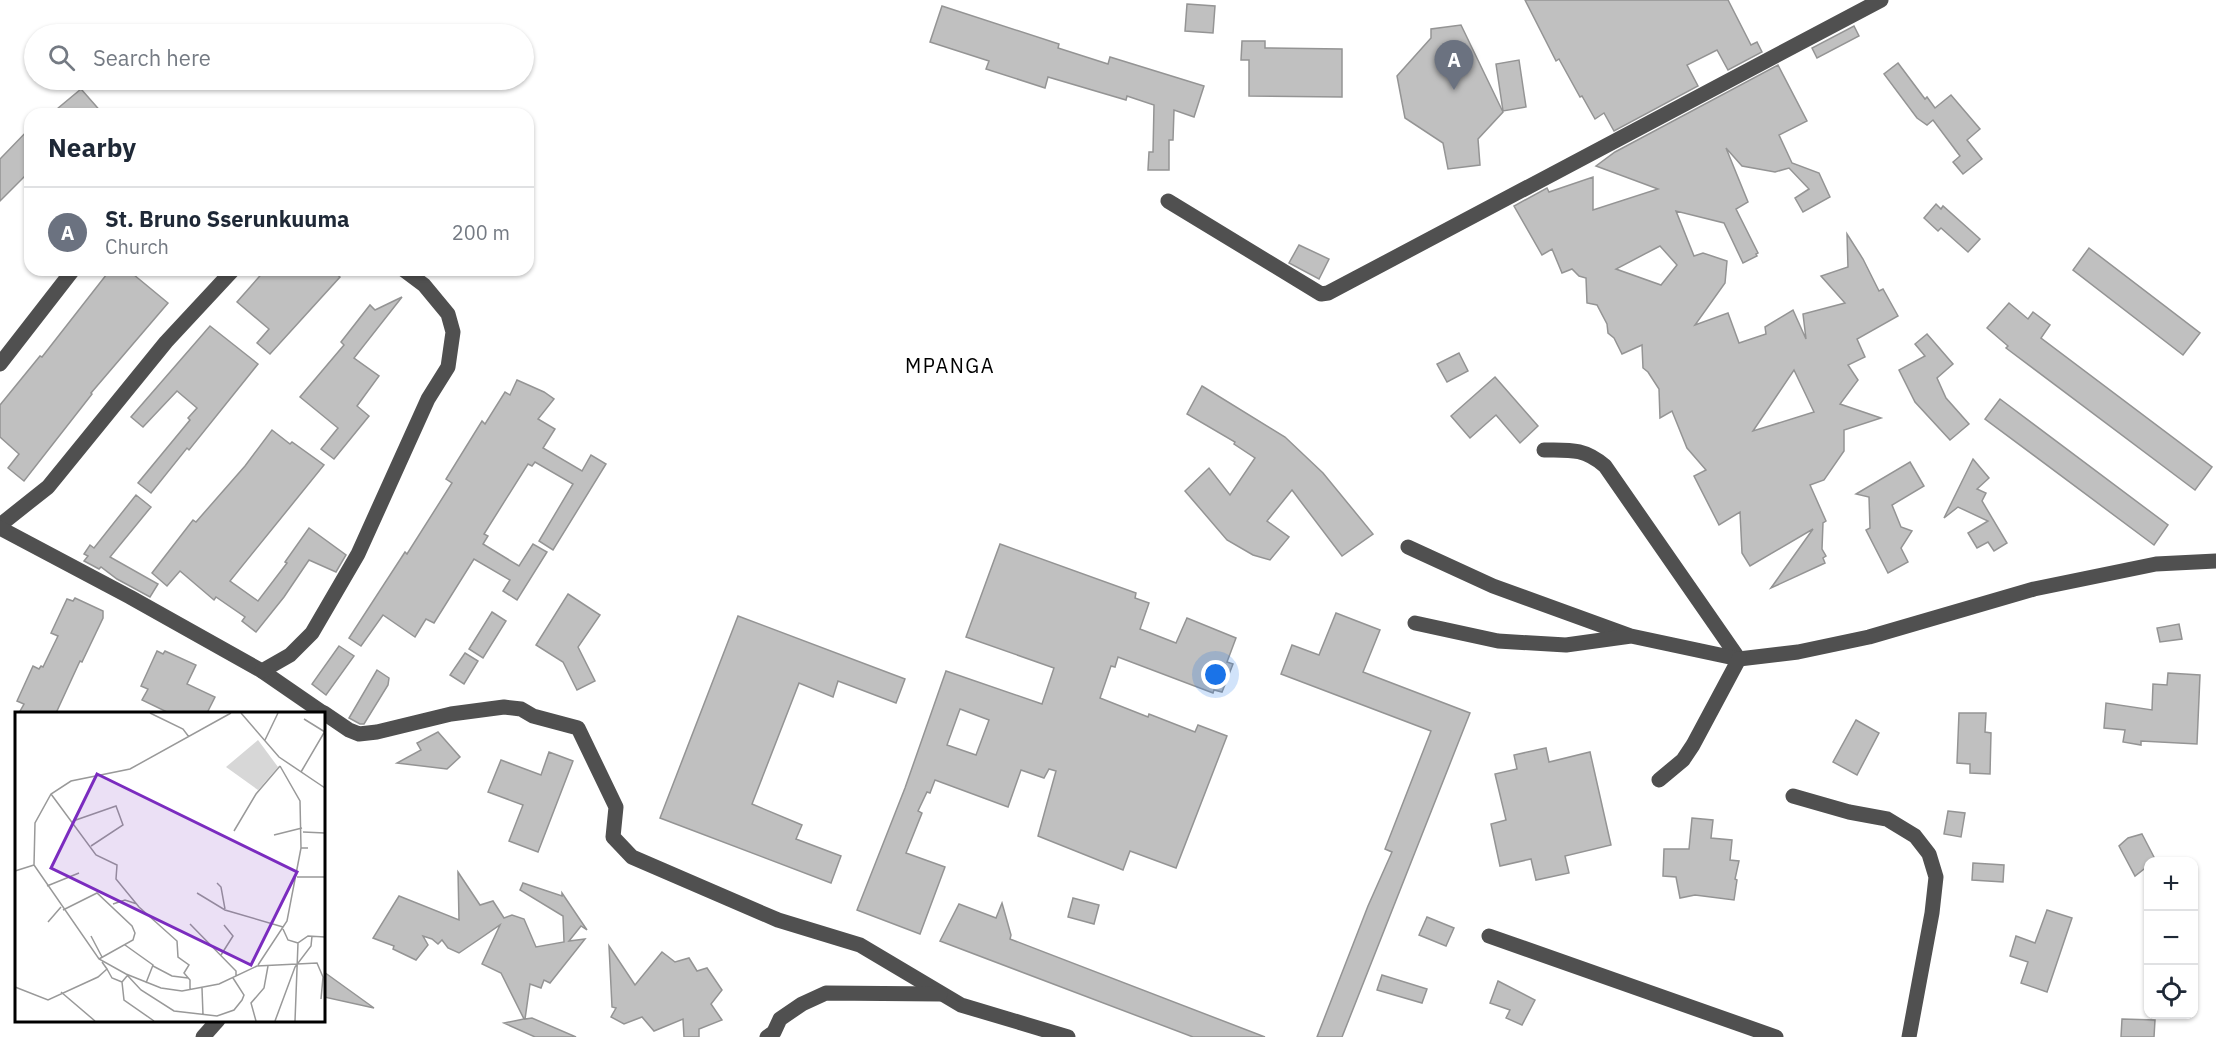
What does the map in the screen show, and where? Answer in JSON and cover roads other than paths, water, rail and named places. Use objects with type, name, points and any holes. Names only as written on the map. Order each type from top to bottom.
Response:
[{"type":"street","points":[[1168,201],[1321,294],[1328,294],[1881,0]]},
{"type":"street","points":[[0,364],[68,276]]},
{"type":"street","points":[[227,276],[166,342],[74,458],[48,487],[0,526],[262,671],[323,712]]},
{"type":"street","points":[[262,671],[290,655],[312,633],[358,554],[428,399],[448,367],[453,332],[448,314],[423,285],[412,276]]},
{"type":"street","points":[[1544,450],[1576,450],[1593,456],[1605,466],[1739,659]]},
{"type":"street","points":[[1408,547],[1493,586],[1631,636],[1739,659],[1798,652],[1869,637],[2045,587],[2156,564],[2216,561]]},
{"type":"street","points":[[1416,623],[1498,641],[1566,645],[1631,636]]},
{"type":"street","points":[[1659,780],[1688,753],[1739,659]]},
{"type":"street","points":[[326,714],[359,734],[377,732],[451,714],[504,707],[521,709],[533,716],[578,728],[616,807],[613,837],[632,857],[778,920],[860,945],[961,1005],[1068,1037]]},
{"type":"street","points":[[1793,796],[1849,812],[1887,819],[1915,836],[1929,854],[1936,877],[1932,913],[1909,1037]]},
{"type":"street","points":[[1489,936],[1776,1037]]},
{"type":"street","points":[[767,1037],[774,1032],[780,1019],[802,1004],[825,993],[942,994]]},
{"type":"street","points":[[203,1037],[216,1022]]},
{"type":"place","name":"St. Bruno Sserunkuuma","points":[[1454,90]]},
{"type":"district","name":"MPANGA","points":[[950,366]]}]
